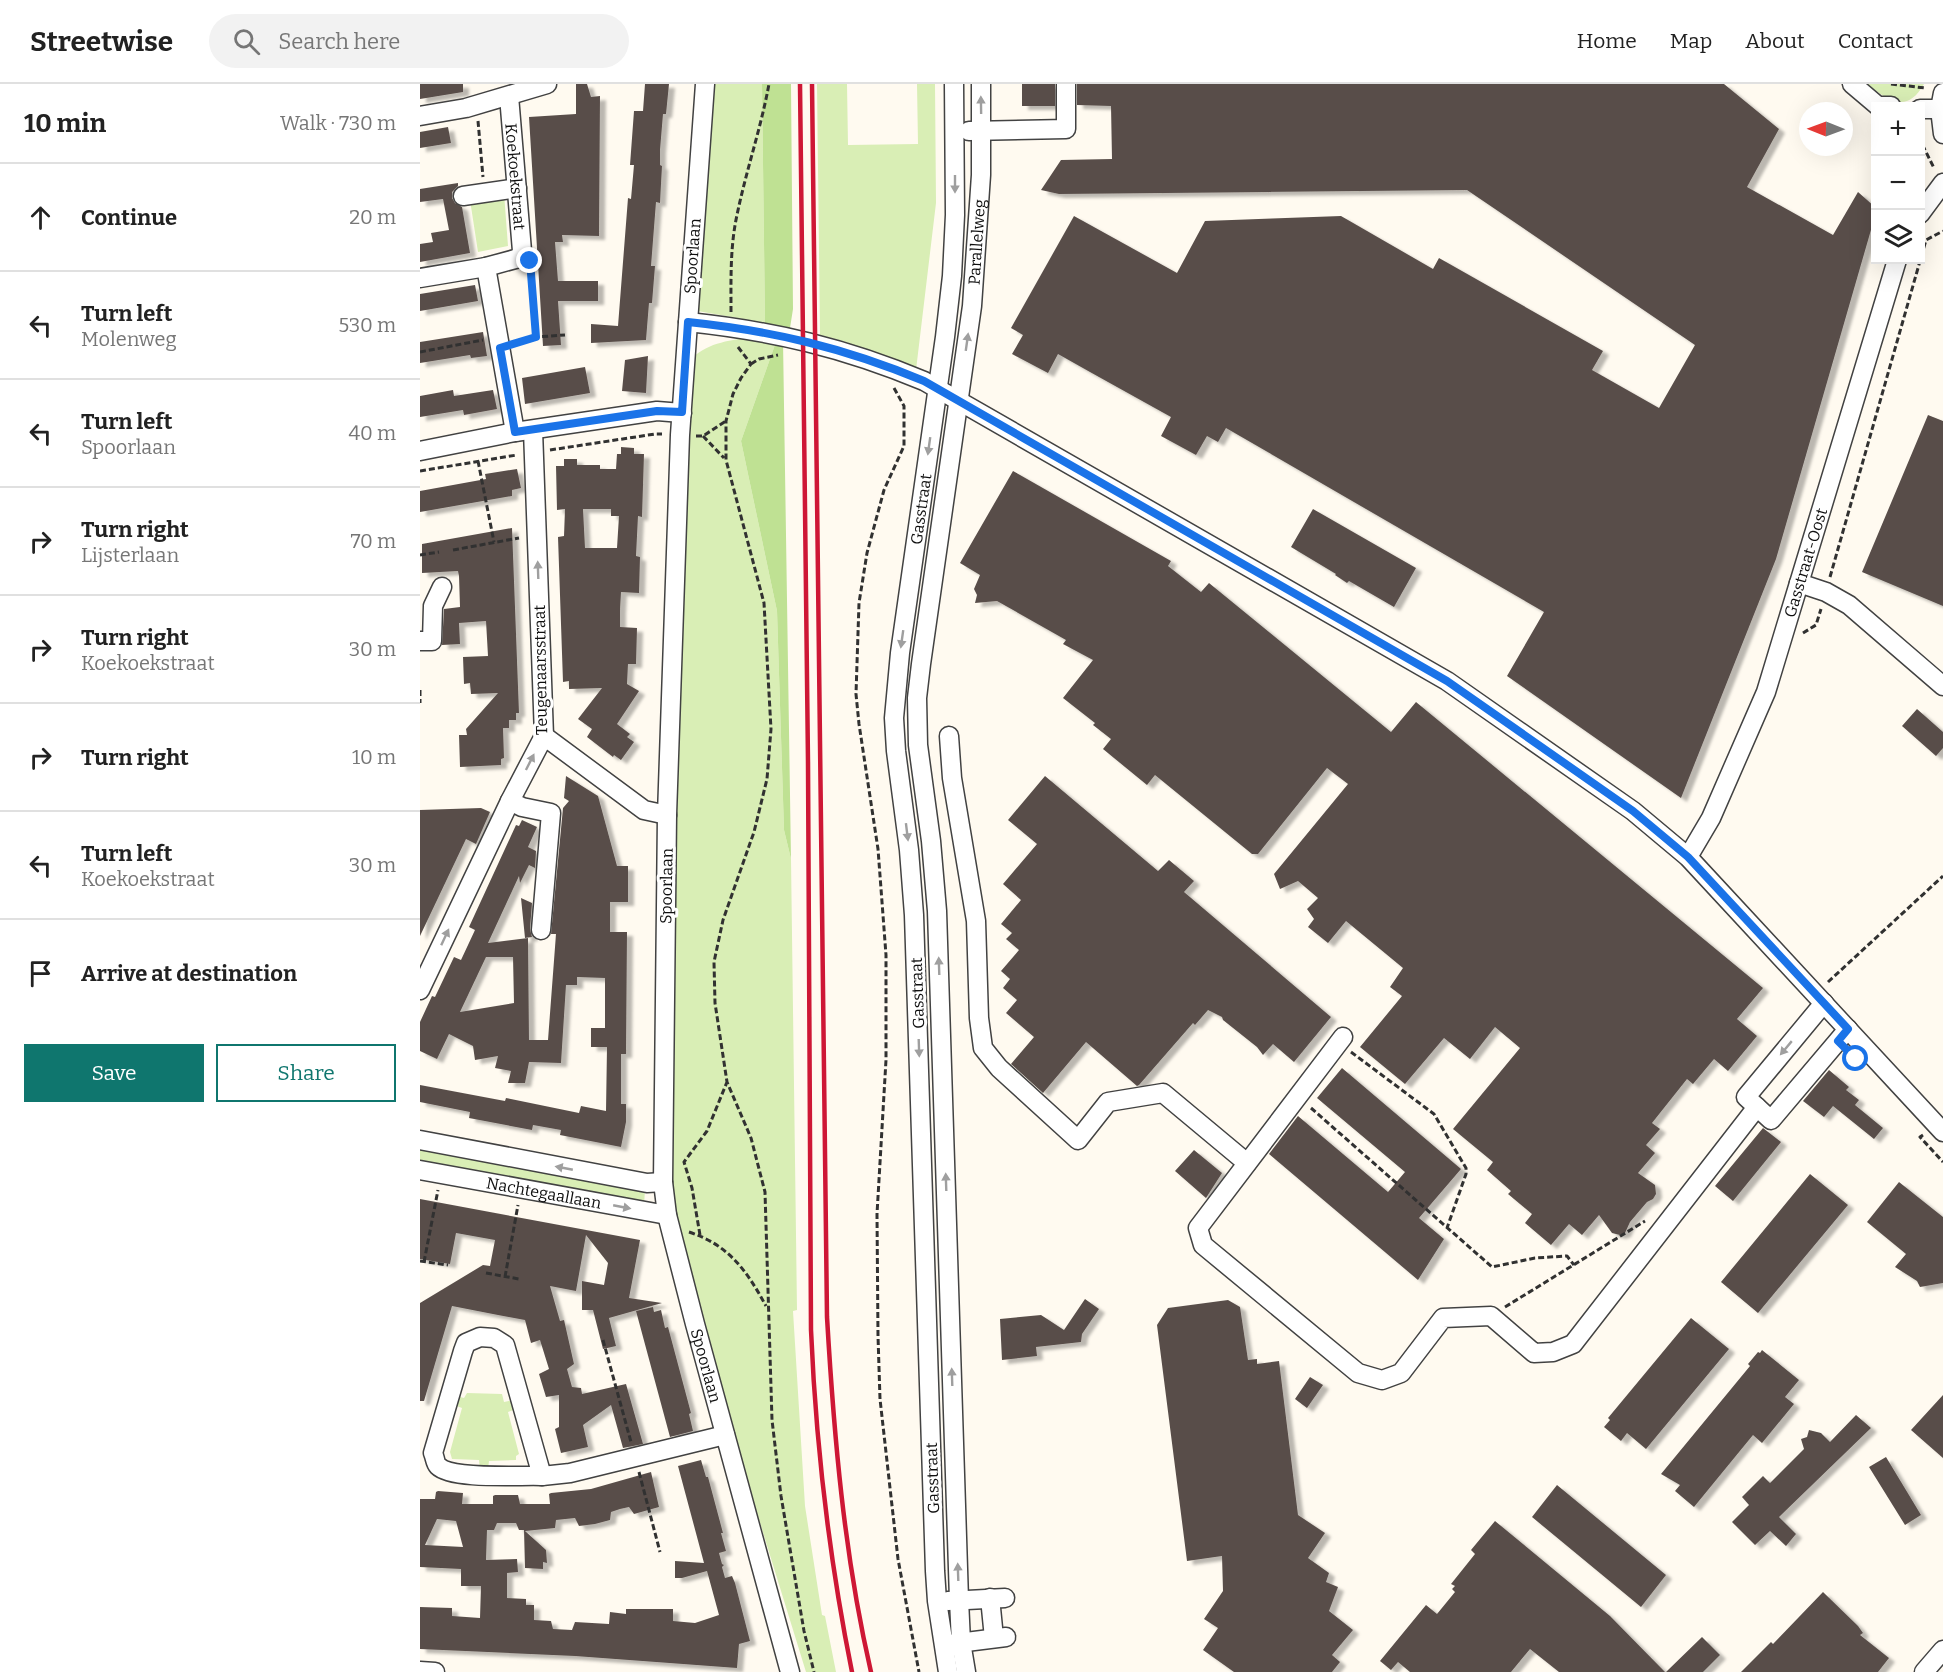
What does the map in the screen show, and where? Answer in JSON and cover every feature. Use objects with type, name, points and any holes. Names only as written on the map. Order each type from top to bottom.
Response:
[{"type":"street","points":[[420,116],[477,105],[548,84]]},
{"type":"street","name":"Spoorlaan","points":[[705,84],[680,435],[667,815],[663,1182],[669,1220],[790,1672]]},
{"type":"street","name":"Parallelweg","points":[[938,388],[952,276],[955,214],[954,84]]},
{"type":"street","name":"Parallelweg","points":[[959,399],[977,259],[981,185],[981,84]]},
{"type":"street","points":[[955,130],[1066,129],[1066,84]]},
{"type":"street","points":[[1852,84],[1873,102]]},
{"type":"street","name":"Koekoekstraat","points":[[509,96],[522,251],[519,258]]},
{"type":"street","points":[[1936,96],[1943,134]]},
{"type":"street","points":[[1923,210],[1942,184]]},
{"type":"street","points":[[464,196],[517,188]]},
{"type":"street","points":[[420,278],[486,267],[519,258]]},
{"type":"street","name":"Gasstraat-Oost","points":[[1688,857],[1711,818],[1766,692],[1896,264]]},
{"type":"street","points":[[486,267],[515,432]]},
{"type":"street","points":[[688,322],[731,326],[782,335],[858,355],[938,388],[1447,681],[1633,811],[1688,857],[1848,1029],[1934,1132]]},
{"type":"street","name":"Gasstraat","points":[[938,388],[900,653],[894,718],[914,915],[937,1601],[948,1672]]},
{"type":"street","name":"Gasstraat","points":[[959,399],[921,664],[917,722],[937,911],[959,1600],[961,1642],[966,1672]]},
{"type":"street","points":[[420,451],[515,432],[657,411],[682,412]]},
{"type":"street","name":"Teugenaarsstraat","points":[[420,990],[510,801],[544,736],[533,430]]},
{"type":"street","points":[[1799,583],[1826,592],[1850,605],[1943,686]]},
{"type":"street","points":[[420,641],[432,641],[433,606],[442,587]]},
{"type":"street","points":[[544,736],[644,810],[667,815]]},
{"type":"street","points":[[949,736],[951,778],[976,921],[979,1018],[983,1048],[999,1068],[1078,1140],[1108,1102],[1163,1093],[1247,1163]]},
{"type":"street","points":[[510,801],[522,807],[551,813],[541,930]]},
{"type":"street","points":[[1820,998],[1746,1097],[1770,1120],[1848,1029]]},
{"type":"street","points":[[1341,1040],[1198,1228],[1203,1245],[1358,1373],[1382,1380],[1401,1373],[1443,1318],[1491,1316],[1534,1353],[1553,1352],[1573,1344],[1757,1107]]},
{"type":"street","name":"Nachtegaallaan","points":[[420,1140],[647,1183],[663,1182]]},
{"type":"street","name":"Nachtegaallaan","points":[[420,1170],[520,1188],[669,1220]]},
{"type":"street","points":[[542,1476],[505,1345],[494,1338],[480,1337],[466,1343],[433,1453],[437,1465],[446,1471],[468,1475],[542,1476],[570,1473],[725,1435]]},
{"type":"street","points":[[937,1601],[998,1598],[1000,1638],[942,1645]]},
{"type":"street","points":[[1924,1672],[1943,1650]]},
{"type":"street","points":[[420,1671],[435,1672]]},
{"type":"path","points":[[751,364],[733,338],[731,254],[736,217],[762,121],[769,84]]},
{"type":"path","points":[[1891,84],[1936,96]]},
{"type":"path","points":[[477,105],[484,193]]},
{"type":"path","points":[[1925,150],[1942,184]]},
{"type":"path","points":[[1780,646],[1816,625],[1926,240],[1943,231]]},
{"type":"path","points":[[519,258],[530,261],[536,337]]},
{"type":"path","points":[[420,352],[565,335]]},
{"type":"path","points":[[782,354],[759,359],[751,364],[733,394],[726,421],[726,460],[764,603],[771,729],[767,779],[754,832],[723,920],[714,962],[716,1003],[727,1082],[751,1138],[765,1192],[772,1420],[804,1631],[814,1672]]},
{"type":"path","points":[[888,383],[898,393],[904,406],[904,446],[884,489],[867,553],[859,603],[856,694],[878,849],[886,955],[885,1089],[877,1225],[880,1399],[898,1559],[919,1672]]},
{"type":"path","points":[[680,435],[703,436],[726,421]]},
{"type":"path","points":[[703,436],[726,460]]},
{"type":"path","points":[[474,440],[494,542]]},
{"type":"path","points":[[453,550],[537,534]]},
{"type":"path","points":[[420,555],[439,552]]},
{"type":"path","points":[[420,690],[420,703]]},
{"type":"path","points":[[1820,998],[1943,876]]},
{"type":"path","points":[[1341,1040],[1434,1114],[1466,1168],[1466,1174],[1447,1228]]},
{"type":"path","points":[[700,1235],[692,1188],[684,1162],[708,1131],[727,1082]]},
{"type":"path","points":[[1298,1097],[1492,1267],[1535,1258],[1568,1257],[1575,1265]]},
{"type":"path","points":[[1934,1132],[1920,1137],[1943,1162]]},
{"type":"path","points":[[441,1174],[422,1261],[448,1265]]},
{"type":"path","points":[[505,1276],[520,1188]]},
{"type":"path","points":[[669,1220],[724,1250],[749,1275],[767,1307]]},
{"type":"path","points":[[1491,1316],[1646,1221],[1660,1232]]},
{"type":"path","points":[[486,1273],[519,1279]]},
{"type":"path","points":[[603,1340],[660,1552]]},
{"type":"green space","points":[[710,84],[762,84],[765,323],[692,310]]},
{"type":"green space","points":[[762,84],[791,84],[793,309],[790,328],[765,323]]},
{"type":"green space","points":[[817,84],[847,84],[848,145],[918,144],[917,84],[935,84],[936,203],[916,370],[846,342],[820,335]]},
{"type":"green space","points":[[1867,84],[1924,84],[1918,93],[1904,102],[1897,102]]},
{"type":"green space","points":[[504,193],[508,246],[478,252],[470,200]]},
{"type":"green space","points":[[754,337],[777,339],[741,441],[777,611],[784,830],[791,859],[797,1310],[793,1311],[805,1506],[822,1615],[825,1616],[836,1672],[806,1672],[753,1500],[671,1208],[667,856],[692,358],[713,345]]},
{"type":"green space","points":[[777,339],[783,340],[791,859],[784,830],[777,611],[741,441]]},
{"type":"green space","points":[[420,1147],[645,1189],[644,1206],[420,1163]]},
{"type":"green space","points":[[467,1393],[502,1394],[504,1402],[514,1400],[516,1409],[508,1412],[519,1454],[516,1460],[489,1461],[488,1469],[480,1469],[479,1460],[452,1459],[450,1452],[462,1408],[454,1405],[456,1396],[464,1398]]},
{"type":"building","points":[[420,84],[463,84],[463,92],[420,99]]},
{"type":"building","points":[[576,84],[587,84],[591,97],[600,96],[599,236],[562,235],[563,242],[555,242],[558,281],[598,281],[598,301],[558,301],[561,345],[543,346],[529,117],[576,114]]},
{"type":"building","points":[[645,84],[669,84],[666,114],[663,114],[660,203],[656,202],[651,266],[655,266],[646,340],[591,343],[591,324],[618,326],[628,198],[631,199],[634,165],[630,165],[634,111],[643,111]]},
{"type":"building","points":[[1022,84],[1055,84],[1055,106],[1022,106]]},
{"type":"building","points":[[1077,84],[1724,84],[1779,129],[1747,187],[1833,235],[1858,192],[1871,203],[1871,230],[1776,559],[1681,798],[1507,676],[1544,612],[1226,428],[1218,442],[1207,436],[1196,455],[1161,436],[1171,417],[1058,354],[1048,373],[1012,354],[1023,335],[1011,328],[1074,216],[1177,273],[1205,221],[1341,216],[1433,269],[1439,258],[1603,351],[1592,370],[1659,408],[1695,345],[1467,190],[1059,194],[1041,190],[1061,160],[1112,159],[1111,106],[1077,105]]},
{"type":"building","points":[[448,127],[451,143],[420,148],[420,132]]},
{"type":"building","points":[[458,183],[452,192],[452,198],[462,207],[470,253],[420,262],[420,244],[433,242],[431,233],[449,230],[443,199],[420,202],[420,189]]},
{"type":"building","points":[[475,285],[478,301],[420,311],[420,294]]},
{"type":"building","points":[[483,332],[487,356],[471,358],[470,355],[420,363],[420,342]]},
{"type":"building","points":[[648,356],[646,393],[622,391],[625,360]]},
{"type":"building","points":[[585,367],[590,393],[525,404],[522,378]]},
{"type":"building","points":[[453,390],[454,396],[493,390],[497,409],[464,415],[463,410],[420,417],[420,396]]},
{"type":"building","points":[[1928,415],[1943,421],[1943,606],[1862,572]]},
{"type":"building","points":[[621,447],[634,448],[634,454],[644,454],[642,517],[638,516],[636,556],[640,557],[639,593],[621,592],[620,610],[620,627],[637,628],[636,664],[628,664],[627,684],[639,691],[617,724],[630,734],[627,737],[634,742],[621,760],[614,755],[613,757],[587,737],[592,729],[578,719],[602,688],[569,689],[569,681],[563,682],[558,537],[564,536],[565,509],[557,510],[556,466],[564,466],[564,459],[577,459],[577,465],[600,465],[600,469],[616,469],[617,454],[621,454]],"holes":[[[583,509],[611,509],[611,516],[619,516],[617,548],[585,548]]]},
{"type":"building","points":[[517,469],[521,488],[512,490],[512,496],[420,512],[420,491],[486,479],[485,474]]},
{"type":"building","points":[[1013,471],[1171,561],[1168,566],[1201,592],[1209,583],[1391,732],[1416,702],[1763,988],[1737,1019],[1757,1036],[1728,1071],[1714,1059],[1693,1084],[1687,1079],[1652,1123],[1660,1129],[1646,1145],[1655,1153],[1638,1173],[1655,1185],[1656,1194],[1630,1222],[1625,1233],[1620,1235],[1612,1233],[1599,1215],[1582,1235],[1569,1224],[1551,1245],[1525,1223],[1532,1214],[1508,1194],[1511,1191],[1487,1170],[1493,1162],[1453,1129],[1520,1048],[1495,1027],[1470,1059],[1444,1038],[1405,1084],[1360,1047],[1402,996],[1390,987],[1403,968],[1346,921],[1328,943],[1308,927],[1314,919],[1307,909],[1318,898],[1298,881],[1280,889],[1274,874],[1348,784],[1327,768],[1258,854],[1252,854],[1155,775],[1147,785],[1103,749],[1111,739],[1063,698],[1093,660],[1063,644],[1066,640],[997,601],[975,603],[977,595],[974,589],[980,575],[960,563]]},
{"type":"building","points":[[1313,509],[1416,568],[1394,607],[1349,581],[1347,583],[1291,547]]},
{"type":"building","points":[[512,528],[519,713],[516,713],[516,720],[509,720],[509,728],[503,728],[504,758],[501,759],[501,765],[460,767],[459,735],[467,735],[466,729],[498,693],[471,694],[470,683],[464,684],[463,657],[488,656],[486,621],[459,623],[460,644],[442,645],[444,609],[460,607],[459,576],[458,571],[422,573],[422,544]]},
{"type":"building","points":[[1917,709],[1943,732],[1943,748],[1936,756],[1902,726]]},
{"type":"building","points":[[566,776],[598,796],[617,866],[628,866],[628,902],[610,902],[610,932],[627,932],[626,1054],[621,1054],[621,1104],[626,1104],[626,1122],[621,1147],[560,1135],[561,1130],[533,1125],[532,1130],[469,1118],[470,1112],[420,1102],[420,1085],[505,1101],[506,1098],[579,1113],[581,1106],[606,1111],[607,1047],[591,1047],[591,1028],[605,1028],[605,978],[577,977],[577,985],[566,985],[561,1063],[529,1062],[525,1083],[508,1083],[511,1071],[495,1068],[498,1056],[475,1060],[473,1046],[449,1034],[437,1059],[420,1051],[420,1022],[454,957],[461,960],[475,930],[469,927],[516,825],[519,826],[522,820],[537,827],[528,847],[536,851],[535,868],[529,865],[520,883],[519,876],[488,943],[528,938],[529,1040],[548,1040],[556,934],[551,934],[563,808],[569,801],[564,798]],"holes":[[[486,957],[513,957],[514,1003],[460,1012]]]},
{"type":"building","points":[[1045,776],[1158,871],[1169,860],[1194,881],[1184,892],[1331,1017],[1294,1062],[1273,1044],[1263,1055],[1222,1017],[1208,1010],[1195,1025],[1193,1023],[1137,1086],[1086,1042],[1043,1093],[1011,1064],[1034,1037],[1006,1013],[1017,1000],[1003,988],[1010,979],[1001,971],[1019,950],[1006,939],[1012,933],[1001,924],[1021,900],[1003,884],[1037,844],[1008,820]]},
{"type":"building","points":[[481,808],[490,812],[476,844],[466,839],[420,936],[420,810]]},
{"type":"building","points":[[521,898],[532,903],[530,929],[532,937],[525,938]]},
{"type":"building","points":[[1342,1068],[1461,1169],[1419,1218],[1444,1239],[1418,1280],[1269,1154],[1298,1116],[1388,1192],[1405,1172],[1317,1098]]},
{"type":"building","points":[[1829,1070],[1849,1087],[1846,1090],[1859,1100],[1855,1105],[1883,1128],[1874,1139],[1833,1106],[1824,1117],[1803,1101]]},
{"type":"building","points":[[1763,1128],[1781,1142],[1733,1201],[1715,1186]]},
{"type":"building","points":[[1194,1150],[1222,1173],[1206,1198],[1175,1171]]},
{"type":"building","points":[[1810,1174],[1848,1205],[1758,1313],[1721,1282]]},
{"type":"building","points":[[1899,1182],[1943,1217],[1943,1283],[1920,1287],[1917,1281],[1895,1267],[1906,1254],[1867,1222]]},
{"type":"building","points":[[420,1199],[640,1240],[629,1298],[662,1303],[609,1318],[616,1346],[603,1349],[593,1310],[582,1310],[582,1281],[604,1285],[608,1263],[586,1235],[576,1291],[550,1286],[560,1321],[564,1320],[574,1364],[567,1369],[572,1387],[581,1388],[582,1394],[626,1384],[643,1444],[623,1448],[611,1405],[583,1425],[588,1447],[561,1453],[555,1429],[559,1427],[559,1395],[546,1397],[539,1374],[549,1369],[540,1340],[531,1343],[525,1320],[452,1306],[424,1401],[420,1401],[420,1303],[483,1265],[490,1266],[495,1240],[456,1233],[450,1264],[420,1259]]},
{"type":"building","points":[[1085,1299],[1099,1309],[1082,1334],[1081,1342],[1036,1347],[1037,1356],[1002,1360],[1000,1319],[1041,1315],[1064,1330]]},
{"type":"building","points":[[1228,1300],[1240,1307],[1248,1360],[1257,1359],[1257,1364],[1279,1361],[1298,1515],[1325,1533],[1308,1558],[1329,1573],[1326,1582],[1338,1587],[1329,1611],[1353,1630],[1332,1655],[1340,1662],[1332,1672],[1234,1672],[1203,1650],[1218,1628],[1204,1619],[1223,1591],[1222,1556],[1187,1561],[1157,1325],[1168,1308]]},
{"type":"building","points":[[653,1307],[654,1312],[661,1310],[665,1328],[668,1327],[691,1413],[689,1414],[693,1431],[670,1437],[636,1311]]},
{"type":"building","points":[[1691,1318],[1729,1349],[1646,1449],[1627,1433],[1621,1441],[1604,1427],[1610,1420],[1608,1418]]},
{"type":"building","points":[[1762,1350],[1799,1380],[1785,1397],[1794,1404],[1762,1443],[1753,1435],[1694,1507],[1675,1491],[1680,1485],[1661,1474],[1750,1366],[1748,1364]]},
{"type":"building","points":[[1310,1377],[1323,1385],[1307,1408],[1295,1399]]},
{"type":"building","points":[[1943,1395],[1943,1458],[1911,1430]]},
{"type":"building","points":[[1856,1415],[1871,1428],[1779,1517],[1796,1534],[1786,1546],[1770,1531],[1755,1545],[1732,1522],[1749,1505],[1742,1497],[1763,1476],[1770,1483],[1804,1449],[1801,1439],[1807,1437],[1809,1430],[1821,1433],[1830,1442]]},
{"type":"building","points":[[1886,1457],[1921,1515],[1905,1525],[1869,1467]]},
{"type":"building","points":[[701,1460],[706,1477],[708,1477],[726,1551],[719,1553],[724,1565],[722,1567],[725,1578],[732,1576],[735,1583],[750,1641],[739,1644],[737,1668],[575,1656],[420,1649],[420,1607],[452,1608],[452,1616],[480,1618],[481,1586],[461,1586],[461,1569],[420,1567],[420,1499],[435,1499],[438,1491],[463,1493],[462,1504],[493,1504],[495,1495],[518,1495],[520,1504],[550,1504],[549,1494],[551,1493],[591,1489],[651,1472],[659,1507],[634,1514],[629,1507],[620,1509],[611,1512],[610,1520],[595,1524],[579,1526],[575,1518],[556,1520],[555,1528],[525,1531],[546,1550],[547,1563],[543,1562],[543,1569],[525,1568],[524,1530],[519,1530],[516,1523],[497,1523],[494,1530],[487,1530],[486,1560],[517,1559],[518,1572],[507,1573],[507,1598],[526,1599],[526,1605],[534,1605],[534,1620],[551,1621],[553,1629],[572,1630],[575,1622],[609,1624],[610,1612],[626,1614],[626,1609],[673,1609],[673,1621],[695,1623],[719,1615],[707,1571],[675,1578],[675,1561],[704,1563],[678,1466]],"holes":[[[437,1519],[456,1521],[463,1547],[425,1545]]]},
{"type":"building","points":[[1557,1485],[1666,1575],[1641,1607],[1532,1517]]},
{"type":"building","points":[[1495,1521],[1610,1616],[1665,1672],[1559,1672],[1530,1649],[1511,1672],[1410,1672],[1398,1662],[1391,1670],[1380,1661],[1426,1605],[1437,1614],[1455,1592],[1452,1589],[1455,1586],[1451,1584],[1475,1554],[1471,1550]]},
{"type":"building","points":[[1823,1592],[1858,1626],[1863,1633],[1860,1635],[1889,1658],[1878,1672],[1741,1672],[1771,1642],[1773,1644]]},
{"type":"building","points":[[1702,1637],[1720,1655],[1703,1672],[1666,1672]]},
{"type":"railway","points":[[800,84],[808,762],[811,1330],[816,1417],[825,1502],[852,1672]]},
{"type":"railway","points":[[812,84],[827,1317],[833,1406],[847,1540],[871,1672]]},
{"type":"route","points":[[530,261],[536,337],[500,348],[515,432],[657,411],[682,412],[688,322],[731,326],[815,343],[877,361],[924,381],[959,399],[1447,681],[1633,811],[1688,857],[1848,1029],[1838,1041],[1856,1059]]}]
